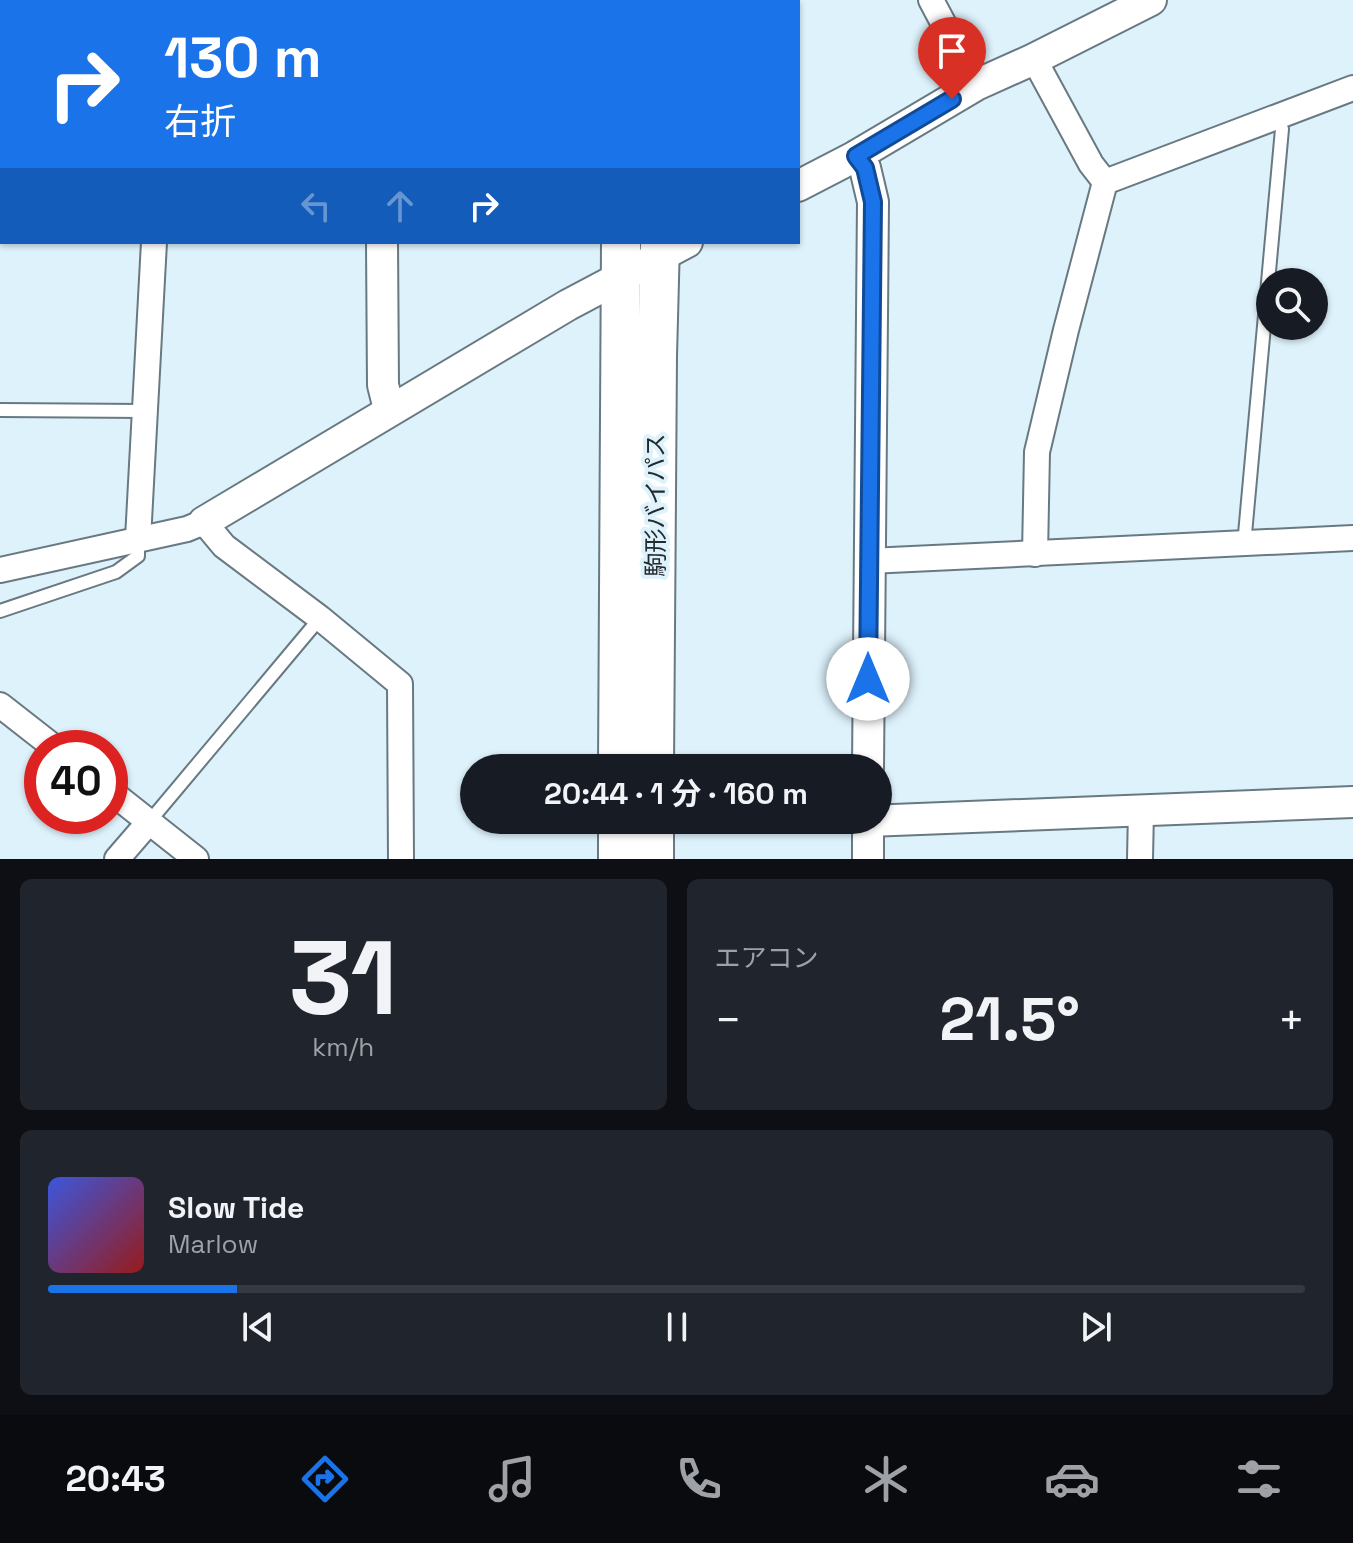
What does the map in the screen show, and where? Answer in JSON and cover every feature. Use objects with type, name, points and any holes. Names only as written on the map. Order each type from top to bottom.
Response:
[{"type":"main road","name":"駒形バイパス","points":[[654,754],[656,372],[669,246]]},
{"type":"main road","name":"駒形バイパス","points":[[618,754],[621,259]]},
{"type":"main road","points":[[618,834],[618,859]]},
{"type":"main road","points":[[654,834],[654,859]]},
{"type":"street","points":[[931,0],[976,85]]},
{"type":"street","points":[[800,185],[856,156],[976,85],[1151,0]]},
{"type":"street","points":[[1034,59],[1091,164],[1105,182]]},
{"type":"street","points":[[1105,182],[1353,88]]},
{"type":"street","points":[[856,156],[865,168],[873,202],[868,754]]},
{"type":"street","points":[[1035,554],[1037,452],[1105,182]]},
{"type":"street","points":[[138,539],[154,244]]},
{"type":"street","points":[[382,244],[383,385],[389,409]]},
{"type":"street","points":[[0,570],[187,529],[204,522],[389,409],[621,259],[669,246]]},
{"type":"street","points":[[204,522],[224,546],[320,618],[400,684],[401,859]]},
{"type":"street","points":[[869,561],[1353,538]]},
{"type":"street","points":[[0,705],[32,730]]},
{"type":"street","points":[[892,820],[1353,802]]},
{"type":"street","points":[[128,805],[196,859]]},
{"type":"street","points":[[1140,859],[1141,810]]},
{"type":"street","points":[[117,859],[149,822]]},
{"type":"street","points":[[868,834],[868,859]]},
{"type":"lane","points":[[1244,545],[1282,129],[1277,117]]},
{"type":"lane","points":[[0,410],[144,411]]},
{"type":"lane","points":[[0,611],[116,572],[138,556],[138,539]]},
{"type":"lane","points":[[149,822],[320,618]]},
{"type":"route","points":[[868,679],[873,202],[865,168],[856,156],[952,99]]}]
